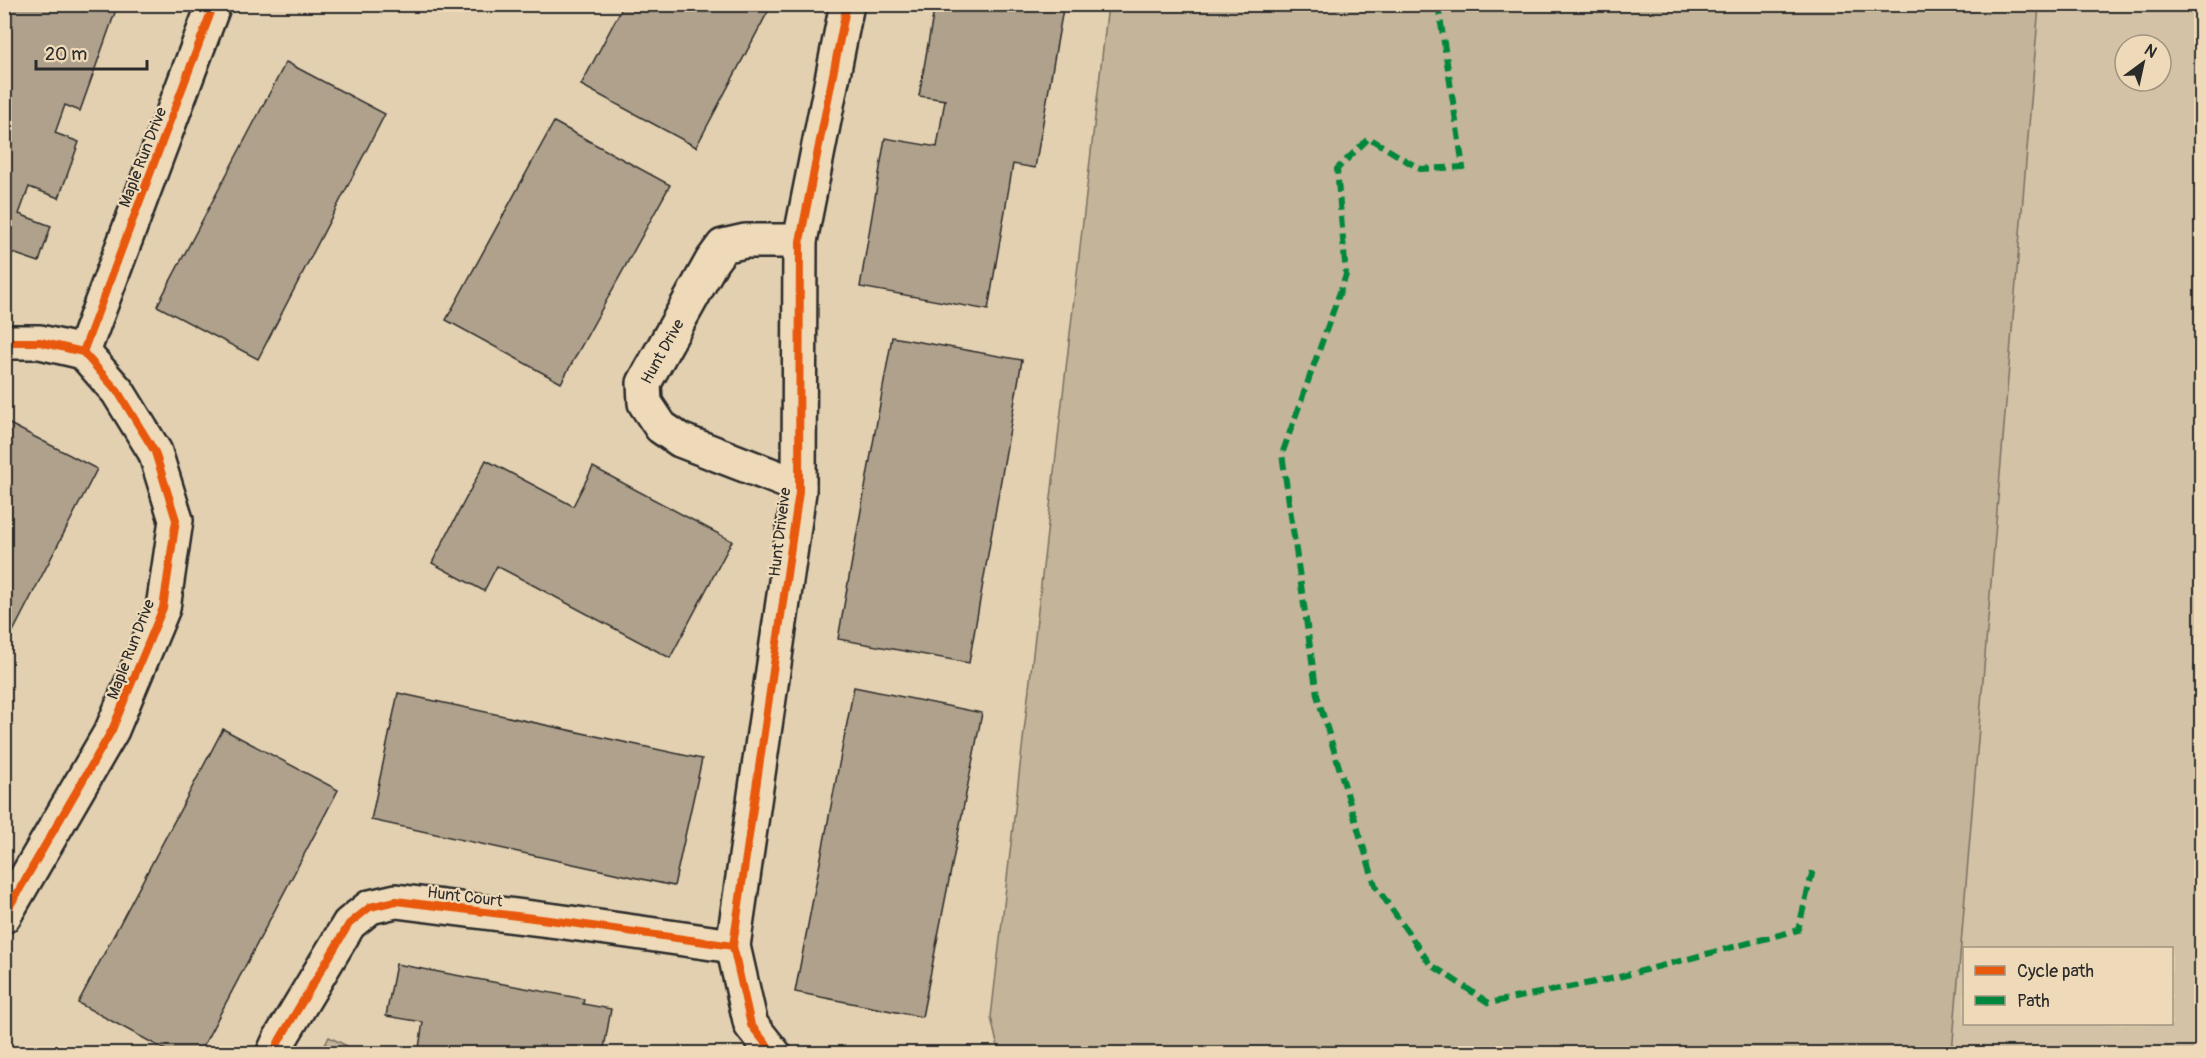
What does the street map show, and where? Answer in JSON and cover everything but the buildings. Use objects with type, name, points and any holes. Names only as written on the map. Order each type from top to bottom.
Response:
[{"type":"street","name":"Maple Run Drive","points":[[4,916],[112,730],[163,608],[176,520],[155,452],[118,392],[83,352],[214,4]]},
{"type":"street","name":"Hunt Driveive","points":[[774,1053],[751,1025],[733,946],[799,486],[800,241],[847,4]]},
{"type":"street","name":"Hunt Drive","points":[[799,486],[680,440],[661,428],[645,403],[644,383],[712,261],[723,246],[745,241],[800,241]]},
{"type":"street","points":[[4,342],[40,342],[83,352]]},
{"type":"street","name":"Hunt Court","points":[[273,1053],[349,924],[370,907],[396,901],[733,946]]},
{"type":"shaded area","points":[[1108,5],[2039,5],[1952,1053],[999,1053],[991,1017]]},
{"type":"shaded area","points":[[2039,5],[2201,5],[2201,1053],[1952,1053]]},
{"type":"shaded area","points":[[329,1037],[361,1053],[321,1053]]},
{"type":"marked path","points":[[1438,4],[1463,167],[1420,169],[1369,138],[1337,169],[1346,275],[1282,454],[1317,695],[1375,885],[1430,964],[1489,1003],[1615,978],[1798,930],[1813,870]]},
{"type":"cycle path","points":[[83,352],[214,4]]},
{"type":"cycle path","points":[[774,1054],[751,1025],[733,946],[799,492],[800,241],[847,4]]},
{"type":"cycle path","points":[[4,342],[40,342],[83,352],[118,392],[155,452],[176,520],[163,608],[112,730],[4,916]]},
{"type":"cycle path","points":[[273,1054],[349,924],[370,907],[396,901],[733,946]]}]
